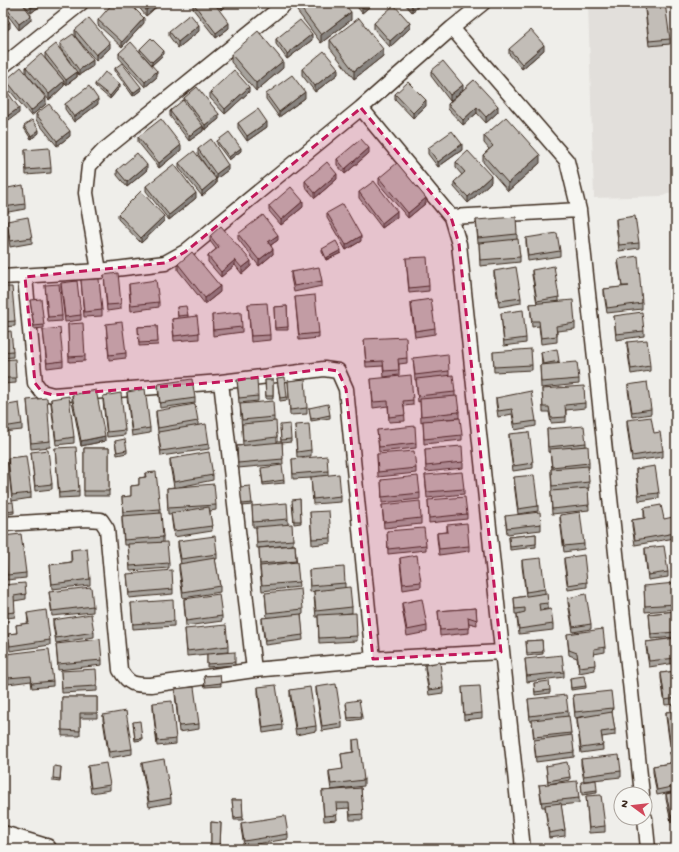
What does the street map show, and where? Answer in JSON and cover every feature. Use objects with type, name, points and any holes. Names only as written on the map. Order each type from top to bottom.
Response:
[{"type":"street","points":[[3,66],[81,3]]},
{"type":"street","points":[[99,271],[86,193],[89,166],[103,151],[286,3]]},
{"type":"street","points":[[3,277],[25,277],[99,271],[164,263],[185,252],[361,108],[452,28],[483,3]]},
{"type":"street","points":[[452,28],[567,161],[579,210],[641,786]]},
{"type":"street","points":[[361,108],[451,217],[459,244],[523,849]]},
{"type":"street","points":[[451,217],[579,210]]},
{"type":"street","points":[[25,277],[35,383],[42,392],[53,395],[221,382],[324,369],[338,371],[346,389],[373,659]]},
{"type":"street","points":[[221,382],[254,670]]},
{"type":"street","points":[[3,524],[86,519],[101,520],[107,529],[120,670],[126,681],[137,685],[151,685],[254,670],[373,659],[501,652]]},
{"type":"street","points":[[646,826],[648,849]]},
{"type":"street","points":[[3,836],[46,849]]},
{"type":"highlighted area","points":[[361,108],[451,217],[459,244],[501,652],[373,659],[346,389],[338,371],[324,369],[221,382],[53,395],[42,392],[35,383],[25,277],[165,263],[185,252]]},
{"type":"shaded area","points":[[588,3],[676,3],[676,190],[663,196],[594,198]]},
{"type":"building","points":[[3,3],[22,3],[31,15],[19,24]]},
{"type":"building","points":[[28,3],[37,3],[31,8]]},
{"type":"building","points":[[113,3],[129,3],[144,18],[122,42],[98,20]]},
{"type":"building","points":[[140,3],[155,3],[146,10]]},
{"type":"building","points":[[193,3],[214,3],[229,23],[216,33]]},
{"type":"building","points":[[217,3],[225,3],[221,7]]},
{"type":"building","points":[[297,3],[344,3],[351,12],[321,35]]},
{"type":"building","points":[[358,3],[368,3],[362,8]]},
{"type":"building","points":[[408,3],[416,3],[412,7]]},
{"type":"building","points":[[665,3],[670,39],[649,41],[645,5]]},
{"type":"building","points":[[394,5],[410,23],[390,41],[374,23]]},
{"type":"building","points":[[3,14],[10,22],[3,28]]},
{"type":"building","points":[[190,14],[199,25],[178,42],[169,31]]},
{"type":"building","points":[[89,18],[110,43],[96,55],[75,30]]},
{"type":"building","points":[[359,18],[383,49],[354,71],[330,40]]},
{"type":"building","points":[[300,20],[312,34],[287,54],[276,39]]},
{"type":"building","points":[[531,30],[544,45],[522,64],[509,49]]},
{"type":"building","points":[[258,31],[283,61],[256,83],[231,54]]},
{"type":"building","points":[[73,34],[93,60],[79,70],[60,43]]},
{"type":"building","points":[[151,38],[164,51],[152,62],[140,49]]},
{"type":"building","points":[[131,42],[157,71],[145,82],[119,53]]},
{"type":"building","points":[[676,43],[676,71],[673,44]]},
{"type":"building","points":[[56,44],[77,72],[66,80],[45,53]]},
{"type":"building","points":[[324,51],[338,68],[315,86],[302,69]]},
{"type":"building","points":[[41,54],[64,81],[49,94],[26,67]]},
{"type":"building","points":[[443,61],[463,85],[450,95],[431,71]]},
{"type":"building","points":[[122,63],[141,87],[133,93],[115,68]]},
{"type":"building","points":[[21,67],[46,98],[31,111],[6,80]]},
{"type":"building","points":[[234,70],[249,87],[225,109],[210,92]]},
{"type":"building","points":[[105,72],[120,84],[110,96],[95,84]]},
{"type":"building","points":[[292,75],[305,92],[279,112],[266,94]]},
{"type":"building","points":[[474,80],[498,106],[486,117],[477,107],[463,120],[448,104]]},
{"type":"building","points":[[408,82],[426,100],[413,113],[395,94]]},
{"type":"building","points":[[3,86],[19,108],[3,119]]},
{"type":"building","points":[[89,86],[98,99],[74,117],[65,104]]},
{"type":"building","points":[[197,87],[219,114],[205,125],[184,98]]},
{"type":"building","points":[[183,100],[203,126],[189,136],[170,111]]},
{"type":"building","points":[[49,104],[70,131],[57,141],[36,114]]},
{"type":"building","points":[[258,109],[267,122],[247,136],[238,123]]},
{"type":"building","points":[[506,117],[540,155],[508,183],[483,155],[493,146],[484,136]]},
{"type":"building","points":[[161,119],[181,145],[159,163],[138,137]]},
{"type":"building","points":[[32,120],[39,130],[31,136],[24,126]]},
{"type":"building","points":[[452,131],[462,144],[438,162],[428,148]]},
{"type":"building","points":[[229,132],[241,148],[229,157],[217,141]]},
{"type":"building","points":[[211,139],[228,165],[216,174],[198,149]]},
{"type":"building","points":[[361,139],[369,148],[345,169],[337,159]]},
{"type":"building","points":[[49,148],[51,168],[26,170],[25,150]]},
{"type":"building","points":[[194,151],[216,179],[202,191],[179,163]]},
{"type":"building","points":[[468,151],[491,176],[468,197],[454,182],[465,172],[456,162]]},
{"type":"building","points":[[137,153],[147,165],[127,182],[117,170]]},
{"type":"building","points":[[327,162],[337,174],[315,193],[305,181]]},
{"type":"building","points":[[397,163],[426,198],[408,213],[379,178]]},
{"type":"building","points":[[174,164],[196,193],[169,215],[146,186]]},
{"type":"building","points":[[3,173],[6,173],[7,185],[3,185]]},
{"type":"building","points":[[374,181],[397,211],[382,223],[359,192]]},
{"type":"building","points":[[23,185],[25,204],[3,207],[3,189]]},
{"type":"building","points":[[291,187],[303,201],[281,220],[269,206]]},
{"type":"building","points":[[141,191],[164,216],[141,238],[118,214]]},
{"type":"building","points":[[343,204],[361,236],[346,245],[327,213]]},
{"type":"building","points":[[263,215],[278,235],[268,242],[273,249],[259,260],[238,234]]},
{"type":"building","points":[[635,216],[639,243],[619,245],[616,219]]},
{"type":"building","points":[[28,217],[32,238],[10,241],[7,221]]},
{"type":"building","points":[[516,217],[517,234],[478,238],[476,220]]},
{"type":"building","points":[[221,226],[251,261],[242,268],[235,260],[221,272],[208,256],[219,247],[210,236]]},
{"type":"building","points":[[557,233],[560,251],[528,256],[526,238]]},
{"type":"building","points":[[518,239],[520,257],[480,260],[479,243]]},
{"type":"building","points":[[336,241],[341,250],[326,258],[322,249]]},
{"type":"building","points":[[192,252],[220,286],[205,298],[178,264]]},
{"type":"building","points":[[638,256],[642,303],[607,308],[604,289],[629,286],[622,286],[618,259]]},
{"type":"building","points":[[427,257],[429,286],[409,288],[406,258]]},
{"type":"building","points":[[554,266],[559,297],[537,301],[532,270]]},
{"type":"building","points":[[319,267],[322,281],[294,286],[291,272]]},
{"type":"building","points":[[516,267],[521,298],[499,301],[494,271]]},
{"type":"building","points":[[118,273],[121,304],[107,305],[104,275]]},
{"type":"building","points":[[99,279],[102,310],[84,312],[81,280]]},
{"type":"building","points":[[156,280],[159,302],[131,305],[129,284]]},
{"type":"building","points":[[77,281],[81,315],[65,317],[61,283]]},
{"type":"building","points":[[59,284],[62,316],[48,317],[45,285]]},
{"type":"building","points":[[3,287],[12,287],[15,321],[3,322]]},
{"type":"building","points":[[315,295],[319,333],[299,335],[295,297]]},
{"type":"building","points":[[41,299],[44,325],[34,326],[30,300]]},
{"type":"building","points":[[431,299],[435,328],[415,331],[411,302]]},
{"type":"building","points":[[573,300],[575,323],[556,326],[557,336],[541,338],[539,321],[532,321],[530,304]]},
{"type":"building","points":[[267,303],[270,335],[251,336],[248,304]]},
{"type":"building","points":[[186,306],[188,315],[178,316],[177,307]]},
{"type":"building","points":[[287,306],[288,327],[275,328],[274,307]]},
{"type":"building","points":[[523,310],[526,338],[504,341],[501,313]]},
{"type":"building","points":[[241,312],[242,327],[213,330],[212,315]]},
{"type":"building","points":[[642,312],[644,331],[616,334],[614,316]]},
{"type":"building","points":[[197,316],[199,333],[174,336],[172,319]]},
{"type":"building","points":[[122,322],[126,353],[109,355],[106,324]]},
{"type":"building","points":[[83,323],[85,356],[69,357],[68,324]]},
{"type":"building","points":[[157,326],[158,342],[139,343],[138,327]]},
{"type":"building","points":[[60,328],[63,361],[47,363],[43,330]]},
{"type":"building","points":[[11,331],[13,351],[3,352],[3,332]]},
{"type":"building","points":[[406,337],[407,358],[398,359],[399,370],[384,371],[383,361],[366,362],[364,339]]},
{"type":"building","points":[[647,340],[650,366],[631,369],[627,342]]},
{"type":"building","points":[[531,349],[532,365],[494,367],[493,352]]},
{"type":"building","points":[[557,349],[559,361],[543,364],[541,352]]},
{"type":"building","points":[[448,354],[449,371],[415,375],[413,358]]},
{"type":"building","points":[[15,359],[16,378],[3,378],[3,360]]},
{"type":"building","points":[[577,362],[579,379],[541,382],[540,365]]},
{"type":"building","points":[[411,375],[413,400],[403,401],[405,415],[389,417],[388,401],[373,402],[371,379]]},
{"type":"building","points":[[453,375],[455,392],[418,396],[416,379]]},
{"type":"building","points":[[285,377],[287,397],[280,398],[277,378]]},
{"type":"building","points":[[192,379],[195,398],[160,403],[158,384]]},
{"type":"building","points":[[257,379],[258,396],[239,398],[237,380]]},
{"type":"building","points":[[305,379],[307,408],[290,410],[288,381]]},
{"type":"building","points":[[265,380],[273,380],[273,396],[266,396]]},
{"type":"building","points":[[647,382],[651,409],[632,412],[628,385]]},
{"type":"building","points":[[584,386],[585,403],[565,405],[566,417],[551,418],[549,407],[543,407],[542,389]]},
{"type":"building","points":[[145,389],[150,428],[132,431],[127,392]]},
{"type":"building","points":[[96,390],[105,436],[81,441],[72,395]]},
{"type":"building","points":[[531,391],[536,421],[515,424],[512,409],[498,411],[496,398]]},
{"type":"building","points":[[121,393],[125,430],[107,432],[103,396]]},
{"type":"building","points":[[69,396],[74,437],[56,440],[51,399]]},
{"type":"building","points":[[457,396],[459,412],[421,416],[420,399]]},
{"type":"building","points":[[47,398],[50,441],[31,443],[27,400]]},
{"type":"building","points":[[273,401],[274,417],[242,420],[240,404]]},
{"type":"building","points":[[19,403],[22,424],[3,427],[3,406]]},
{"type":"building","points":[[195,404],[198,421],[158,428],[156,411]]},
{"type":"building","points":[[328,404],[330,415],[311,419],[309,408]]},
{"type":"building","points":[[651,417],[654,433],[660,432],[663,451],[632,456],[627,420]]},
{"type":"building","points":[[460,418],[462,435],[424,439],[423,421]]},
{"type":"building","points":[[276,421],[277,437],[243,441],[242,424]]},
{"type":"building","points":[[206,424],[209,444],[161,451],[158,432]]},
{"type":"building","points":[[290,424],[291,439],[281,440],[280,425]]},
{"type":"building","points":[[309,424],[311,450],[297,452],[295,425]]},
{"type":"building","points":[[415,426],[416,443],[379,447],[377,430]]},
{"type":"building","points":[[584,426],[586,443],[548,447],[547,429]]},
{"type":"building","points":[[529,432],[533,463],[513,466],[509,434]]},
{"type":"building","points":[[125,439],[127,450],[117,452],[115,441]]},
{"type":"building","points":[[282,442],[283,459],[238,463],[237,446]]},
{"type":"building","points":[[462,446],[463,462],[426,466],[425,449]]},
{"type":"building","points":[[588,446],[589,463],[552,467],[550,449]]},
{"type":"building","points":[[76,447],[79,491],[59,493],[55,448]]},
{"type":"building","points":[[84,448],[109,448],[109,491],[84,491]]},
{"type":"building","points":[[48,450],[52,484],[35,486],[31,452]]},
{"type":"building","points":[[414,451],[416,468],[378,472],[377,454]]},
{"type":"building","points":[[209,452],[213,475],[174,482],[170,459]]},
{"type":"building","points":[[26,456],[31,493],[12,495],[8,458]]},
{"type":"building","points":[[327,456],[328,471],[293,474],[292,459]]},
{"type":"building","points":[[282,465],[284,480],[263,483],[261,468]]},
{"type":"building","points":[[3,466],[7,493],[3,494]]},
{"type":"building","points":[[588,466],[589,482],[552,486],[551,469]]},
{"type":"building","points":[[655,466],[659,493],[639,495],[636,469]]},
{"type":"building","points":[[156,472],[160,509],[123,512],[122,497],[131,496],[131,486],[139,485],[139,478],[146,477],[145,473]]},
{"type":"building","points":[[462,472],[464,489],[427,492],[425,475]]},
{"type":"building","points":[[339,474],[341,496],[313,499],[311,477]]},
{"type":"building","points":[[534,475],[538,506],[518,509],[514,477]]},
{"type":"building","points":[[418,476],[420,493],[382,497],[381,480]]},
{"type":"building","points":[[214,484],[216,505],[168,508],[167,488]]},
{"type":"building","points":[[250,486],[252,503],[242,504],[240,487]]},
{"type":"building","points":[[588,488],[589,505],[552,509],[551,491]]},
{"type":"building","points":[[465,497],[467,514],[429,518],[428,500]]},
{"type":"building","points":[[300,499],[301,521],[294,521],[292,500]]},
{"type":"building","points":[[420,501],[421,518],[384,522],[382,505]]},
{"type":"building","points":[[13,502],[14,511],[3,512],[3,503]]},
{"type":"building","points":[[287,503],[288,519],[253,522],[252,506]]},
{"type":"building","points":[[661,505],[664,519],[673,517],[675,533],[635,540],[632,520],[645,518],[644,508]]},
{"type":"building","points":[[209,507],[212,526],[174,531],[171,513]]},
{"type":"building","points":[[329,511],[331,538],[312,539],[310,512]]},
{"type":"building","points":[[540,512],[541,524],[507,528],[505,516]]},
{"type":"building","points":[[580,512],[584,544],[564,546],[560,515]]},
{"type":"building","points":[[161,513],[163,537],[124,540],[122,516]]},
{"type":"building","points":[[467,523],[469,546],[439,549],[437,533],[448,532],[447,525]]},
{"type":"building","points":[[292,524],[293,540],[257,543],[256,527]]},
{"type":"building","points":[[424,528],[426,545],[388,549],[387,531]]},
{"type":"building","points":[[21,534],[26,573],[7,575],[3,536]]},
{"type":"building","points":[[536,534],[536,544],[510,547],[509,537]]},
{"type":"building","points":[[215,536],[217,554],[181,559],[178,541]]},
{"type":"building","points":[[167,542],[169,563],[130,566],[128,544]]},
{"type":"building","points":[[295,545],[296,561],[260,564],[259,548]]},
{"type":"building","points":[[664,546],[668,572],[648,575],[645,548]]},
{"type":"building","points":[[87,548],[90,579],[52,584],[50,565],[72,562],[71,550]]},
{"type":"building","points":[[417,555],[421,582],[403,584],[400,558]]},
{"type":"building","points":[[584,555],[587,582],[568,585],[564,558]]},
{"type":"building","points":[[215,558],[220,586],[183,592],[179,564]]},
{"type":"building","points":[[541,558],[545,589],[526,592],[522,560]]},
{"type":"building","points":[[297,562],[299,582],[262,585],[260,566]]},
{"type":"building","points":[[344,567],[345,583],[310,586],[309,570]]},
{"type":"building","points":[[172,570],[173,589],[129,593],[127,574]]},
{"type":"building","points":[[25,583],[26,594],[14,596],[15,612],[6,613],[7,622],[3,623],[3,585]]},
{"type":"building","points":[[675,583],[676,604],[645,606],[644,586]]},
{"type":"building","points":[[91,587],[93,606],[52,611],[49,592]]},
{"type":"building","points":[[350,587],[352,607],[316,611],[314,591]]},
{"type":"building","points":[[301,589],[303,609],[267,613],[265,593]]},
{"type":"building","points":[[547,593],[548,603],[539,604],[540,611],[551,609],[553,624],[519,629],[517,614],[525,612],[525,608],[515,609],[514,598]]},
{"type":"building","points":[[219,594],[222,616],[186,621],[184,599]]},
{"type":"building","points":[[586,594],[591,624],[573,627],[568,598]]},
{"type":"building","points":[[422,599],[427,626],[407,630],[402,603]]},
{"type":"building","points":[[173,600],[174,621],[133,624],[131,603]]},
{"type":"building","points":[[476,608],[477,620],[468,617],[469,628],[440,630],[438,611]]},
{"type":"building","points":[[46,610],[50,640],[10,646],[8,634],[17,633],[16,625],[29,623],[27,613]]},
{"type":"building","points":[[676,611],[676,632],[651,634],[649,614]]},
{"type":"building","points":[[356,613],[357,636],[319,638],[318,615]]},
{"type":"building","points":[[91,614],[94,632],[56,638],[53,620]]},
{"type":"building","points":[[301,614],[303,635],[265,640],[262,618]]},
{"type":"building","points":[[226,625],[228,646],[187,651],[185,629]]},
{"type":"building","points":[[603,629],[605,647],[594,649],[595,665],[579,667],[577,653],[569,650],[567,634]]},
{"type":"building","points":[[676,638],[676,658],[649,661],[646,642]]},
{"type":"building","points":[[100,639],[102,660],[58,664],[56,644]]},
{"type":"building","points":[[542,640],[543,652],[527,653],[526,641]]},
{"type":"building","points":[[49,649],[53,681],[32,683],[31,676],[8,678],[6,654]]},
{"type":"building","points":[[235,652],[235,662],[207,664],[207,654]]},
{"type":"building","points":[[562,655],[564,672],[527,676],[525,659]]},
{"type":"building","points":[[440,662],[443,688],[429,690],[425,665]]},
{"type":"building","points":[[96,669],[97,686],[62,688],[61,671]]},
{"type":"building","points":[[676,671],[676,698],[665,700],[661,673]]},
{"type":"building","points":[[220,675],[221,683],[205,685],[204,676]]},
{"type":"building","points":[[584,676],[586,686],[571,688],[570,678]]},
{"type":"building","points":[[549,681],[550,690],[535,692],[534,683]]},
{"type":"building","points":[[336,684],[342,723],[322,726],[316,687]]},
{"type":"building","points":[[276,685],[282,725],[263,728],[258,687]]},
{"type":"building","points":[[480,686],[482,713],[464,715],[462,687]]},
{"type":"building","points":[[194,687],[199,724],[179,726],[175,689]]},
{"type":"building","points":[[310,687],[316,726],[296,729],[290,690]]},
{"type":"building","points":[[611,691],[613,708],[575,712],[573,695]]},
{"type":"building","points":[[566,695],[568,711],[530,716],[528,699]]},
{"type":"building","points":[[62,697],[97,697],[97,713],[80,713],[80,731],[62,730]]},
{"type":"building","points":[[359,700],[362,717],[348,718],[346,702]]},
{"type":"building","points":[[172,701],[176,739],[157,741],[153,703]]},
{"type":"building","points":[[126,711],[132,749],[109,752],[103,715]]},
{"type":"building","points":[[676,711],[676,740],[670,741],[666,712]]},
{"type":"building","points":[[612,712],[615,730],[601,732],[603,745],[581,748],[577,718]]},
{"type":"building","points":[[569,716],[571,733],[534,737],[532,720]]},
{"type":"building","points":[[140,721],[142,738],[135,739],[133,722]]},
{"type":"building","points":[[572,735],[574,752],[536,757],[534,740]]},
{"type":"building","points":[[359,739],[364,780],[331,784],[329,771],[343,769],[341,754],[354,752],[353,740]]},
{"type":"building","points":[[676,751],[676,786],[657,790],[653,766],[671,763],[669,753]]},
{"type":"building","points":[[619,755],[621,771],[584,776],[581,759]]},
{"type":"building","points":[[164,759],[171,798],[149,802],[142,763]]},
{"type":"building","points":[[567,762],[570,777],[548,781],[546,766]]},
{"type":"building","points":[[106,763],[110,785],[91,788],[88,766]]},
{"type":"building","points":[[54,766],[61,767],[60,779],[53,778]]},
{"type":"building","points":[[596,780],[597,790],[582,792],[581,782]]},
{"type":"building","points":[[577,781],[579,798],[542,802],[539,785]]},
{"type":"building","points":[[361,788],[363,814],[350,815],[349,803],[336,803],[337,815],[324,816],[322,791]]},
{"type":"building","points":[[676,792],[676,815],[671,816],[666,794]]},
{"type":"building","points":[[601,795],[605,826],[589,828],[586,796]]},
{"type":"building","points":[[232,800],[242,800],[243,817],[234,818]]},
{"type":"building","points":[[561,803],[565,830],[549,833],[545,805]]},
{"type":"building","points":[[285,816],[288,834],[244,841],[241,823]]},
{"type":"building","points":[[211,822],[221,823],[220,846],[211,845]]},
{"type":"building","points":[[366,846],[366,849],[341,849]]}]
